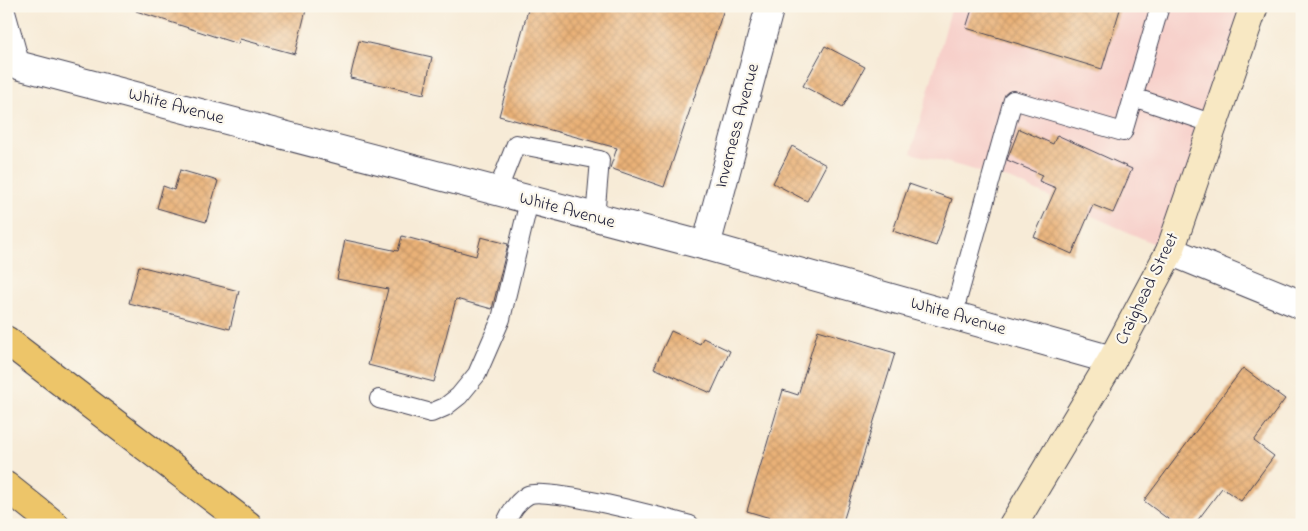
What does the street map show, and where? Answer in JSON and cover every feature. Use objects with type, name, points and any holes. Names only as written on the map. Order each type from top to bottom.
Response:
[{"type":"highway","points":[[6,340],[248,525]]},
{"type":"highway","points":[[6,486],[55,525]]},
{"type":"street","name":"Inverness Avenue","points":[[706,246],[770,6]]},
{"type":"street","name":"Craighead Street","points":[[1013,525],[1112,360],[1170,251],[1254,6]]},
{"type":"street","name":"White Avenue","points":[[14,60],[529,201],[706,246],[1112,360]]},
{"type":"street","points":[[1170,251],[1302,306]]},
{"type":"lane","points":[[952,315],[1013,100],[1123,132],[1160,6]]},
{"type":"lane","points":[[6,12],[14,60]]},
{"type":"lane","points":[[1133,97],[1214,124]]},
{"type":"lane","points":[[497,192],[516,144],[600,160],[595,218]]},
{"type":"lane","points":[[379,399],[431,413],[445,407],[459,396],[477,374],[501,319],[529,201]]},
{"type":"lane","points":[[505,525],[510,511],[528,495],[538,492],[566,495],[690,525]]},
{"type":"shaded area","points":[[952,6],[1254,6],[1170,251],[1012,180],[911,153]]},
{"type":"building","points":[[137,6],[307,6],[295,54],[240,39],[238,44],[136,11]]},
{"type":"building","points":[[529,6],[725,6],[664,187],[610,168],[617,148],[499,116]]},
{"type":"building","points":[[973,6],[1121,6],[1102,69],[966,28]]},
{"type":"building","points":[[359,41],[432,57],[424,94],[350,78]]},
{"type":"building","points":[[825,46],[865,67],[843,107],[803,86]]},
{"type":"building","points":[[1019,129],[1053,144],[1057,135],[1132,169],[1113,213],[1093,205],[1072,254],[1034,237],[1056,188],[1039,181],[1042,175],[1007,160]]},
{"type":"building","points":[[792,146],[826,165],[807,201],[773,183]]},
{"type":"building","points":[[180,170],[218,181],[206,222],[157,208],[163,186],[174,190]]},
{"type":"building","points":[[909,184],[952,199],[936,246],[893,231]]},
{"type":"building","points":[[402,236],[476,256],[481,237],[508,244],[492,309],[456,299],[434,382],[368,365],[388,289],[337,279],[345,240],[398,251]]},
{"type":"building","points":[[139,266],[239,291],[230,329],[129,303]]},
{"type":"building","points":[[818,330],[895,353],[842,525],[793,525],[747,511],[783,390],[798,395]]},
{"type":"building","points":[[671,331],[700,344],[703,338],[730,351],[711,393],[654,368]]},
{"type":"building","points":[[1243,368],[1285,399],[1254,441],[1274,456],[1241,501],[1222,488],[1194,525],[1176,525],[1144,501]]}]
